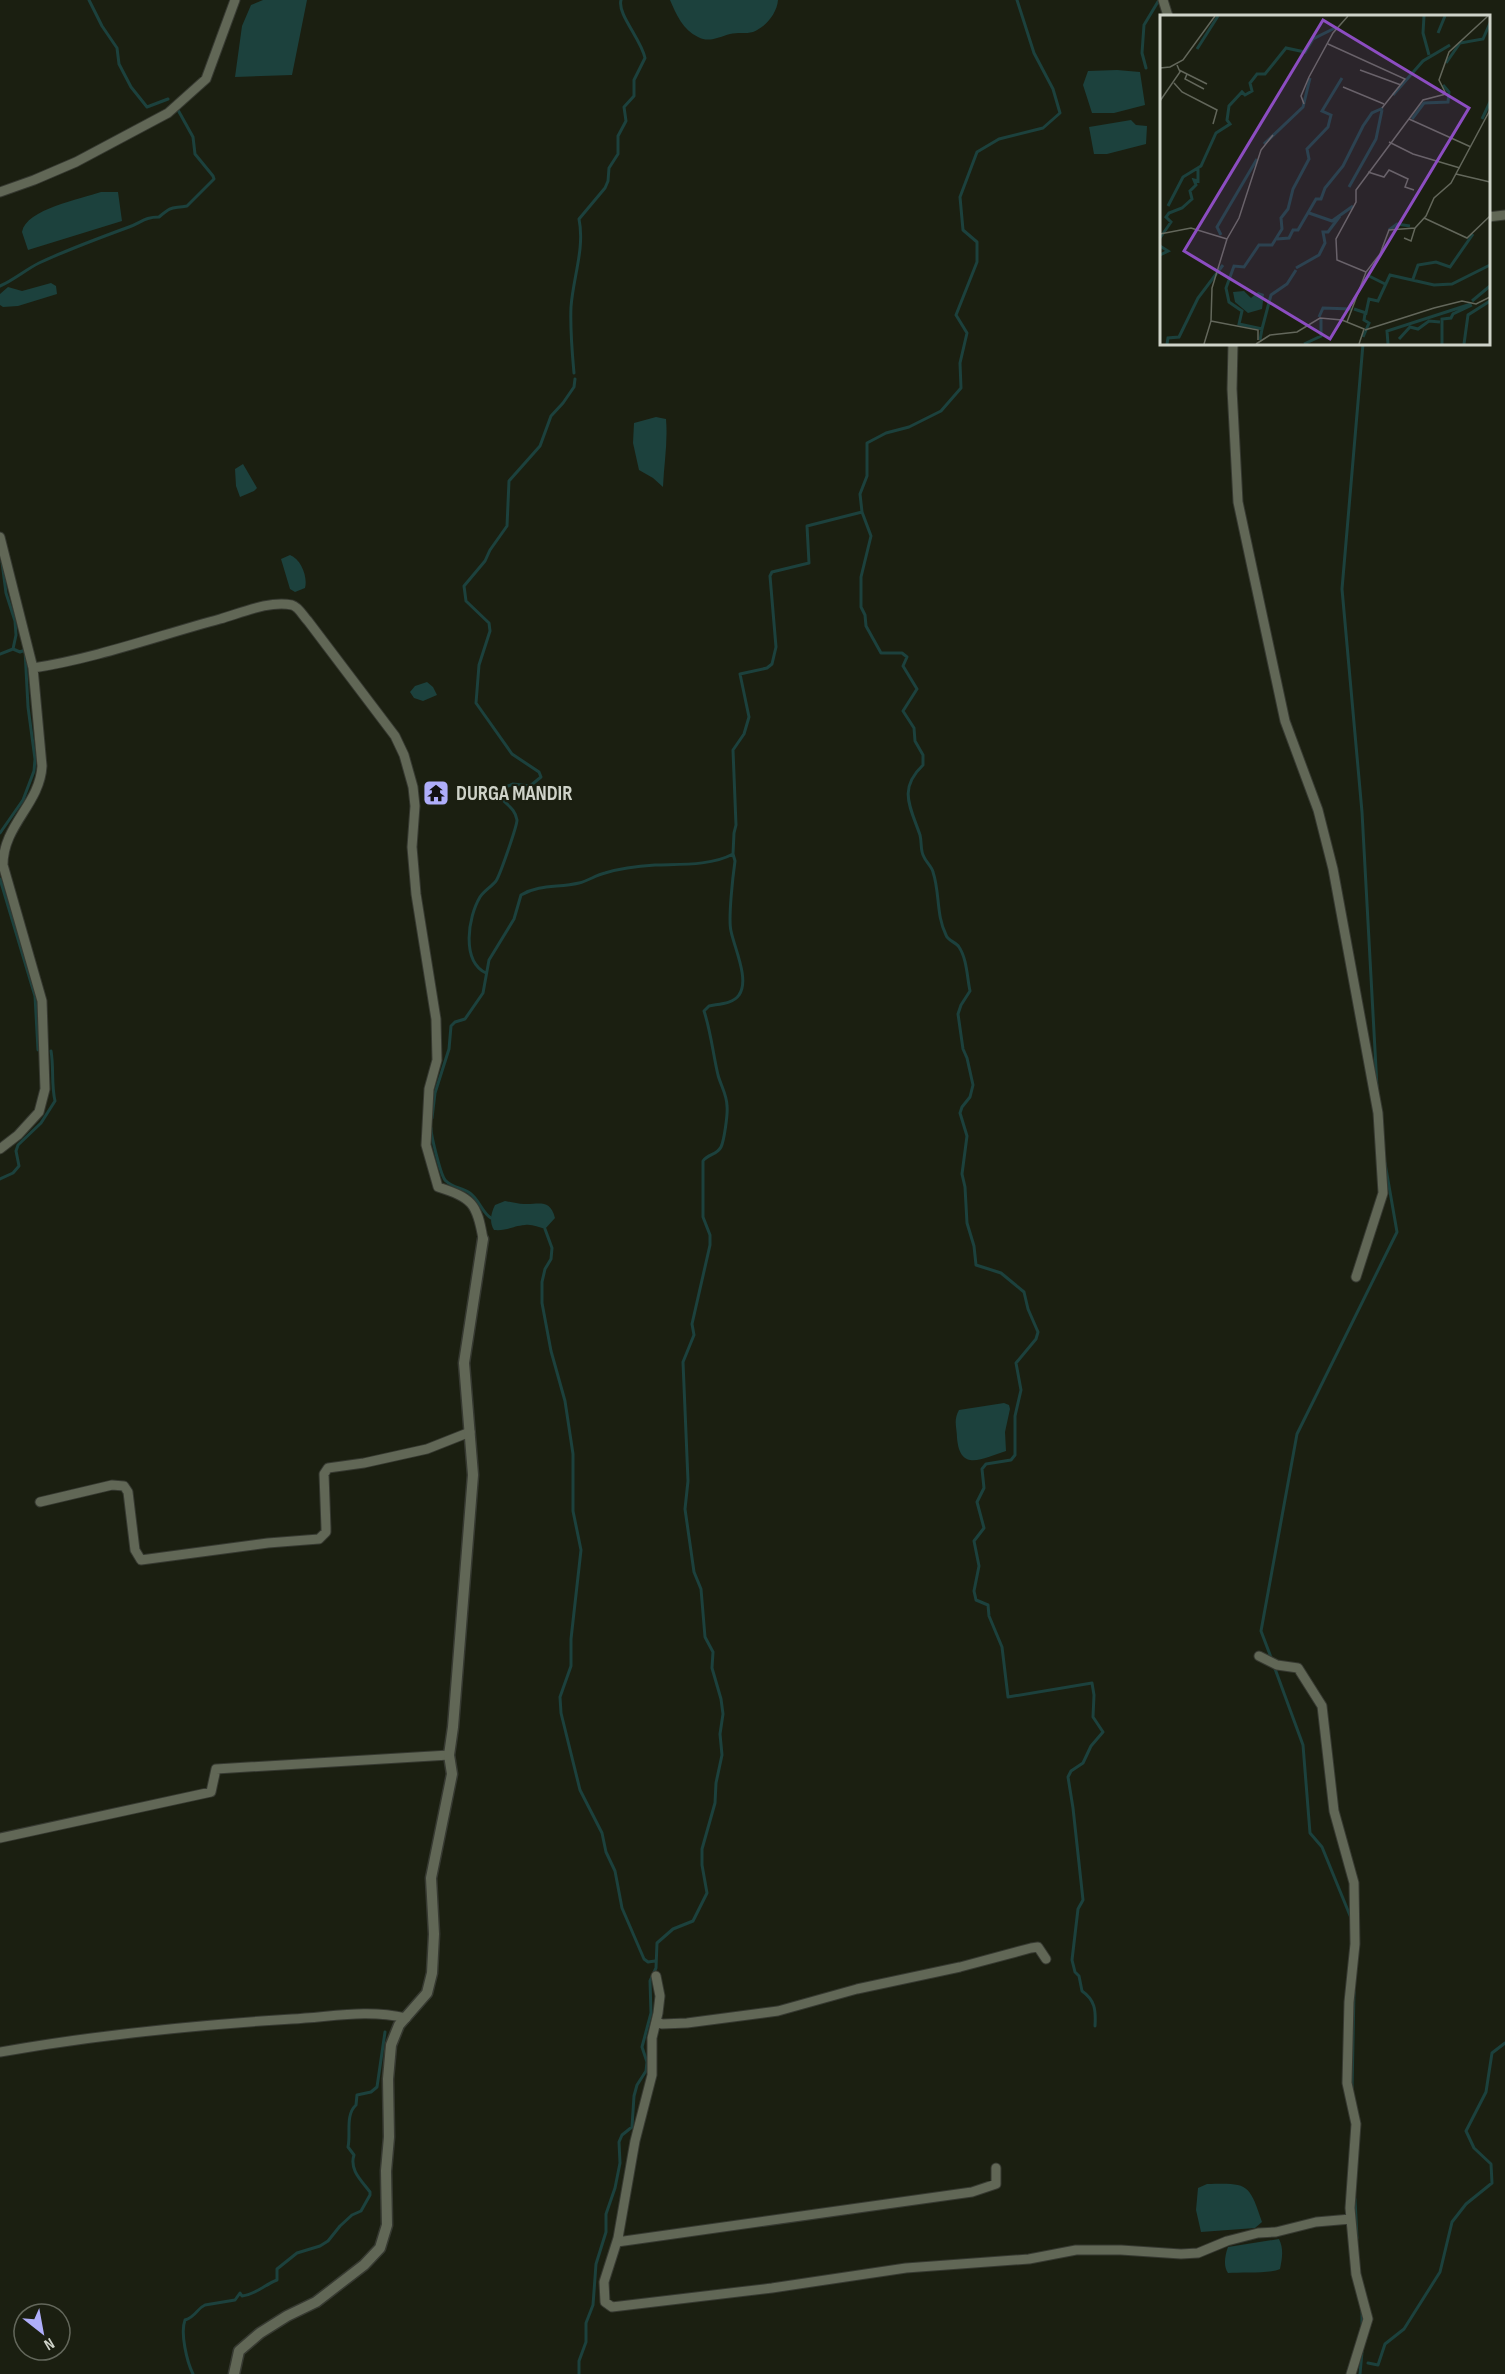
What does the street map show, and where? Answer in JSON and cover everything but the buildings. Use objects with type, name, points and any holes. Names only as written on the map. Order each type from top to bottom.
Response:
[{"type":"street","points":[[0,192],[76,162],[168,113],[206,79],[235,0]]},
{"type":"street","points":[[1163,0],[1168,15]]},
{"type":"street","points":[[1490,218],[1505,215]]},
{"type":"street","points":[[1233,345],[1232,389],[1238,502],[1285,721],[1318,810],[1333,869],[1378,1113],[1383,1193],[1356,1277]]},
{"type":"street","points":[[0,537],[33,668],[42,777],[5,843],[3,865],[42,1001],[45,1089],[39,1112],[18,1136],[0,1149]]},
{"type":"street","points":[[33,668],[94,656],[178,630],[275,605],[296,607],[308,621],[395,736],[411,776],[415,806],[412,847],[416,894],[436,1019],[437,1060],[429,1089],[426,1145],[438,1187],[462,1195],[471,1203],[480,1220],[483,1239],[464,1363],[473,1475],[453,1727],[448,1755],[452,1774],[431,1878],[434,1934],[432,1972],[427,1993],[399,2025],[391,2045],[388,2079],[387,2225],[380,2248],[364,2265],[316,2302],[260,2333],[239,2351],[234,2374]]},
{"type":"street","points":[[40,1502],[53,1497],[112,1485],[124,1486],[128,1492],[135,1551],[141,1560],[268,1543],[319,1539],[326,1532],[324,1474],[328,1468],[364,1463],[427,1449],[470,1432]]},
{"type":"street","points":[[1259,1656],[1277,1665],[1298,1668],[1322,1706],[1334,1811],[1354,1883],[1355,1944],[1349,2002],[1347,2083],[1356,2124],[1351,2219],[1356,2274],[1368,2319],[1351,2374]]},
{"type":"street","points":[[0,1838],[211,1792],[216,1769],[448,1755]]},
{"type":"street","points":[[657,2022],[662,2024],[687,2023],[778,2011],[856,1989],[960,1967],[1030,1948],[1038,1947],[1046,1959]]},
{"type":"street","points":[[656,1976],[660,1996],[657,2022],[652,2038],[652,2075],[635,2141],[617,2242],[604,2282],[604,2302],[612,2307],[772,2288],[906,2268],[1029,2259],[1076,2250],[1198,2253],[1227,2241],[1258,2233],[1276,2232],[1316,2222],[1351,2219]]},
{"type":"street","points":[[0,2052],[103,2036],[244,2021],[383,2013],[406,2018]]},
{"type":"street","points":[[617,2242],[972,2192],[996,2184],[996,2168]]},
{"type":"water","points":[[263,0],[307,0],[292,75],[235,77],[242,26],[251,5]]},
{"type":"water","points":[[670,0],[778,0],[773,15],[758,30],[750,33],[733,33],[714,39],[702,39],[684,26]]},
{"type":"water","points":[[1088,71],[1140,72],[1145,105],[1114,113],[1092,113],[1083,85]]},
{"type":"water","points":[[1131,120],[1136,125],[1147,126],[1146,144],[1107,154],[1094,154],[1089,127]]},
{"type":"water","points":[[101,192],[118,192],[122,221],[28,250],[22,232],[33,217],[56,206]]},
{"type":"water","points":[[51,283],[56,286],[57,294],[18,306],[3,307],[0,305],[0,294],[8,287],[22,291]]},
{"type":"water","points":[[656,417],[666,419],[663,487],[639,470],[633,443],[634,423]]},
{"type":"water","points":[[243,464],[257,488],[240,497],[236,486],[235,469]]},
{"type":"water","points":[[290,555],[300,564],[305,579],[305,588],[295,592],[290,589],[281,559]]},
{"type":"water","points":[[427,682],[437,695],[423,701],[414,698],[410,692],[415,686]]},
{"type":"water","points":[[505,1201],[547,1205],[555,1218],[545,1229],[528,1225],[494,1230],[491,1221],[495,1205]]},
{"type":"water","points":[[1004,1403],[1009,1405],[1010,1409],[1005,1432],[1006,1451],[974,1460],[963,1456],[957,1438],[956,1417],[959,1410]]},
{"type":"water","points":[[1207,2184],[1231,2184],[1245,2188],[1254,2199],[1262,2222],[1255,2228],[1201,2232],[1196,2210],[1198,2188]]},
{"type":"water","points":[[1279,2239],[1282,2250],[1280,2269],[1228,2273],[1225,2260],[1228,2247]]},
{"type":"waterway","points":[[89,0],[102,26],[117,48],[119,64],[131,87],[147,107],[168,99]]},
{"type":"waterway","points":[[574,373],[571,307],[580,252],[579,219],[605,188],[608,181],[609,168],[618,154],[618,136],[626,121],[624,107],[634,96],[634,80],[645,58],[622,12],[621,0]]},
{"type":"waterway","points":[[1017,0],[1034,53],[1053,89],[1060,113],[1043,128],[999,139],[977,152],[960,197],[963,230],[977,242],[977,262],[956,315],[967,333],[960,363],[961,388],[941,411],[909,427],[886,433],[867,443],[867,476],[860,494],[862,512],[871,536],[861,577],[861,607],[865,615],[866,626],[881,653],[902,653],[907,657],[903,666],[917,689],[903,711],[914,728],[915,741],[923,755],[923,765],[911,782],[908,798],[920,835],[923,855],[935,880],[943,927],[947,937],[959,947],[966,968],[970,991],[958,1014],[963,1049],[973,1085],[970,1097],[960,1113],[967,1136],[962,1174],[967,1223],[974,1246],[976,1265],[1001,1273],[1024,1292],[1028,1309],[1038,1332],[1036,1339],[1016,1363],[1021,1390],[1015,1416],[1015,1455],[1011,1460],[986,1464],[982,1469],[984,1488],[977,1502],[984,1528],[974,1541],[979,1566],[974,1591],[976,1600],[988,1605],[989,1616],[1002,1647],[1008,1697],[1092,1683],[1093,1717],[1103,1732],[1091,1746],[1083,1763],[1071,1771],[1068,1777],[1083,1900],[1078,1909],[1072,1960],[1082,1991],[1090,1998],[1094,2006],[1095,2026]]},
{"type":"waterway","points":[[1146,68],[1142,53],[1144,25],[1159,0]]},
{"type":"waterway","points":[[0,286],[39,263],[62,253],[147,219],[159,217],[170,209],[187,206],[214,179],[195,154],[193,137],[178,110]]},
{"type":"waterway","points":[[1363,345],[1342,589],[1362,812],[1377,1087]]},
{"type":"waterway","points":[[486,973],[478,967],[470,949],[472,916],[480,897],[498,877],[517,820],[512,809],[498,794],[501,789],[513,784],[530,786],[541,777],[539,772],[512,754],[476,703],[479,665],[490,631],[489,623],[466,601],[464,586],[485,561],[507,526],[509,481],[540,446],[551,416],[574,387],[575,379]]},
{"type":"waterway","points":[[579,2374],[579,2361],[586,2342],[586,2323],[593,2305],[596,2264],[606,2232],[606,2214],[620,2163],[619,2142],[622,2135],[632,2127],[634,2096],[637,2085],[646,2071],[647,2062],[642,2047],[651,2013],[650,1981],[656,1968],[657,1943],[673,1929],[693,1921],[707,1893],[702,1865],[702,1849],[715,1803],[716,1783],[722,1755],[721,1699],[712,1668],[713,1652],[705,1637],[701,1589],[694,1572],[685,1509],[688,1481],[683,1362],[694,1335],[692,1324],[710,1245],[710,1235],[703,1217],[703,1161],[721,1147],[727,1115],[726,1098],[718,1075],[704,1011],[709,1006],[736,998],[742,989],[743,981],[731,931],[730,917],[736,825],[733,750],[744,734],[749,717],[740,674],[767,668],[772,664],[776,647],[770,576],[772,572],[809,563],[807,526],[862,512]]},
{"type":"waterway","points":[[0,833],[23,800],[34,771],[35,759],[28,707],[25,650],[20,652],[13,649],[16,635],[15,621],[6,593],[2,562]]},
{"type":"waterway","points":[[0,654],[13,649]]},
{"type":"waterway","points":[[432,1118],[435,1093],[449,1049],[451,1026],[465,1019],[483,993],[489,960],[514,919],[521,895],[542,888],[579,883],[624,869],[715,861],[733,854]]},
{"type":"waterway","points":[[0,879],[35,996],[38,1050]]},
{"type":"waterway","points":[[0,1179],[13,1173],[19,1166],[16,1151],[18,1145],[41,1123],[55,1101],[51,1051]]},
{"type":"waterway","points":[[431,1128],[444,1178],[452,1185],[471,1194],[491,1218]]},
{"type":"waterway","points":[[1272,1660],[1261,1631],[1297,1434],[1397,1232],[1385,1163]]},
{"type":"waterway","points":[[545,1229],[552,1248],[551,1259],[545,1269],[542,1282],[542,1303],[551,1351],[565,1401],[573,1454],[573,1511],[581,1550],[571,1639],[571,1666],[560,1697],[561,1713],[580,1790],[602,1833],[606,1852],[615,1871],[622,1908],[644,1959],[648,1962],[655,1961]]},
{"type":"waterway","points":[[1274,1666],[1303,1745],[1310,1833],[1322,1847],[1351,1918]]},
{"type":"waterway","points":[[1352,2091],[1354,1992]]},
{"type":"waterway","points":[[193,2374],[185,2347],[183,2332],[185,2320],[205,2305],[235,2300],[240,2293],[242,2296],[252,2293],[277,2280],[277,2269],[297,2253],[328,2241],[352,2215],[361,2211],[370,2195],[353,2166],[354,2155],[348,2147],[349,2119],[356,2105],[357,2095],[371,2092],[377,2087],[385,2032]]},
{"type":"waterway","points":[[1368,2363],[1378,2365],[1385,2344],[1404,2329],[1440,2272],[1452,2222],[1466,2204],[1492,2183],[1491,2164],[1474,2148],[1466,2131],[1486,2092],[1492,2053],[1505,2043]]},
{"type":"waterway","points":[[1355,2199],[1357,2238]]},
{"type":"waterway","points":[[1362,2310],[1362,2324]]},
{"type":"waterway","points":[[1360,2374],[1362,2352]]},
{"type":"place","name":"DURGA MANDIR","points":[[436,793]]}]
